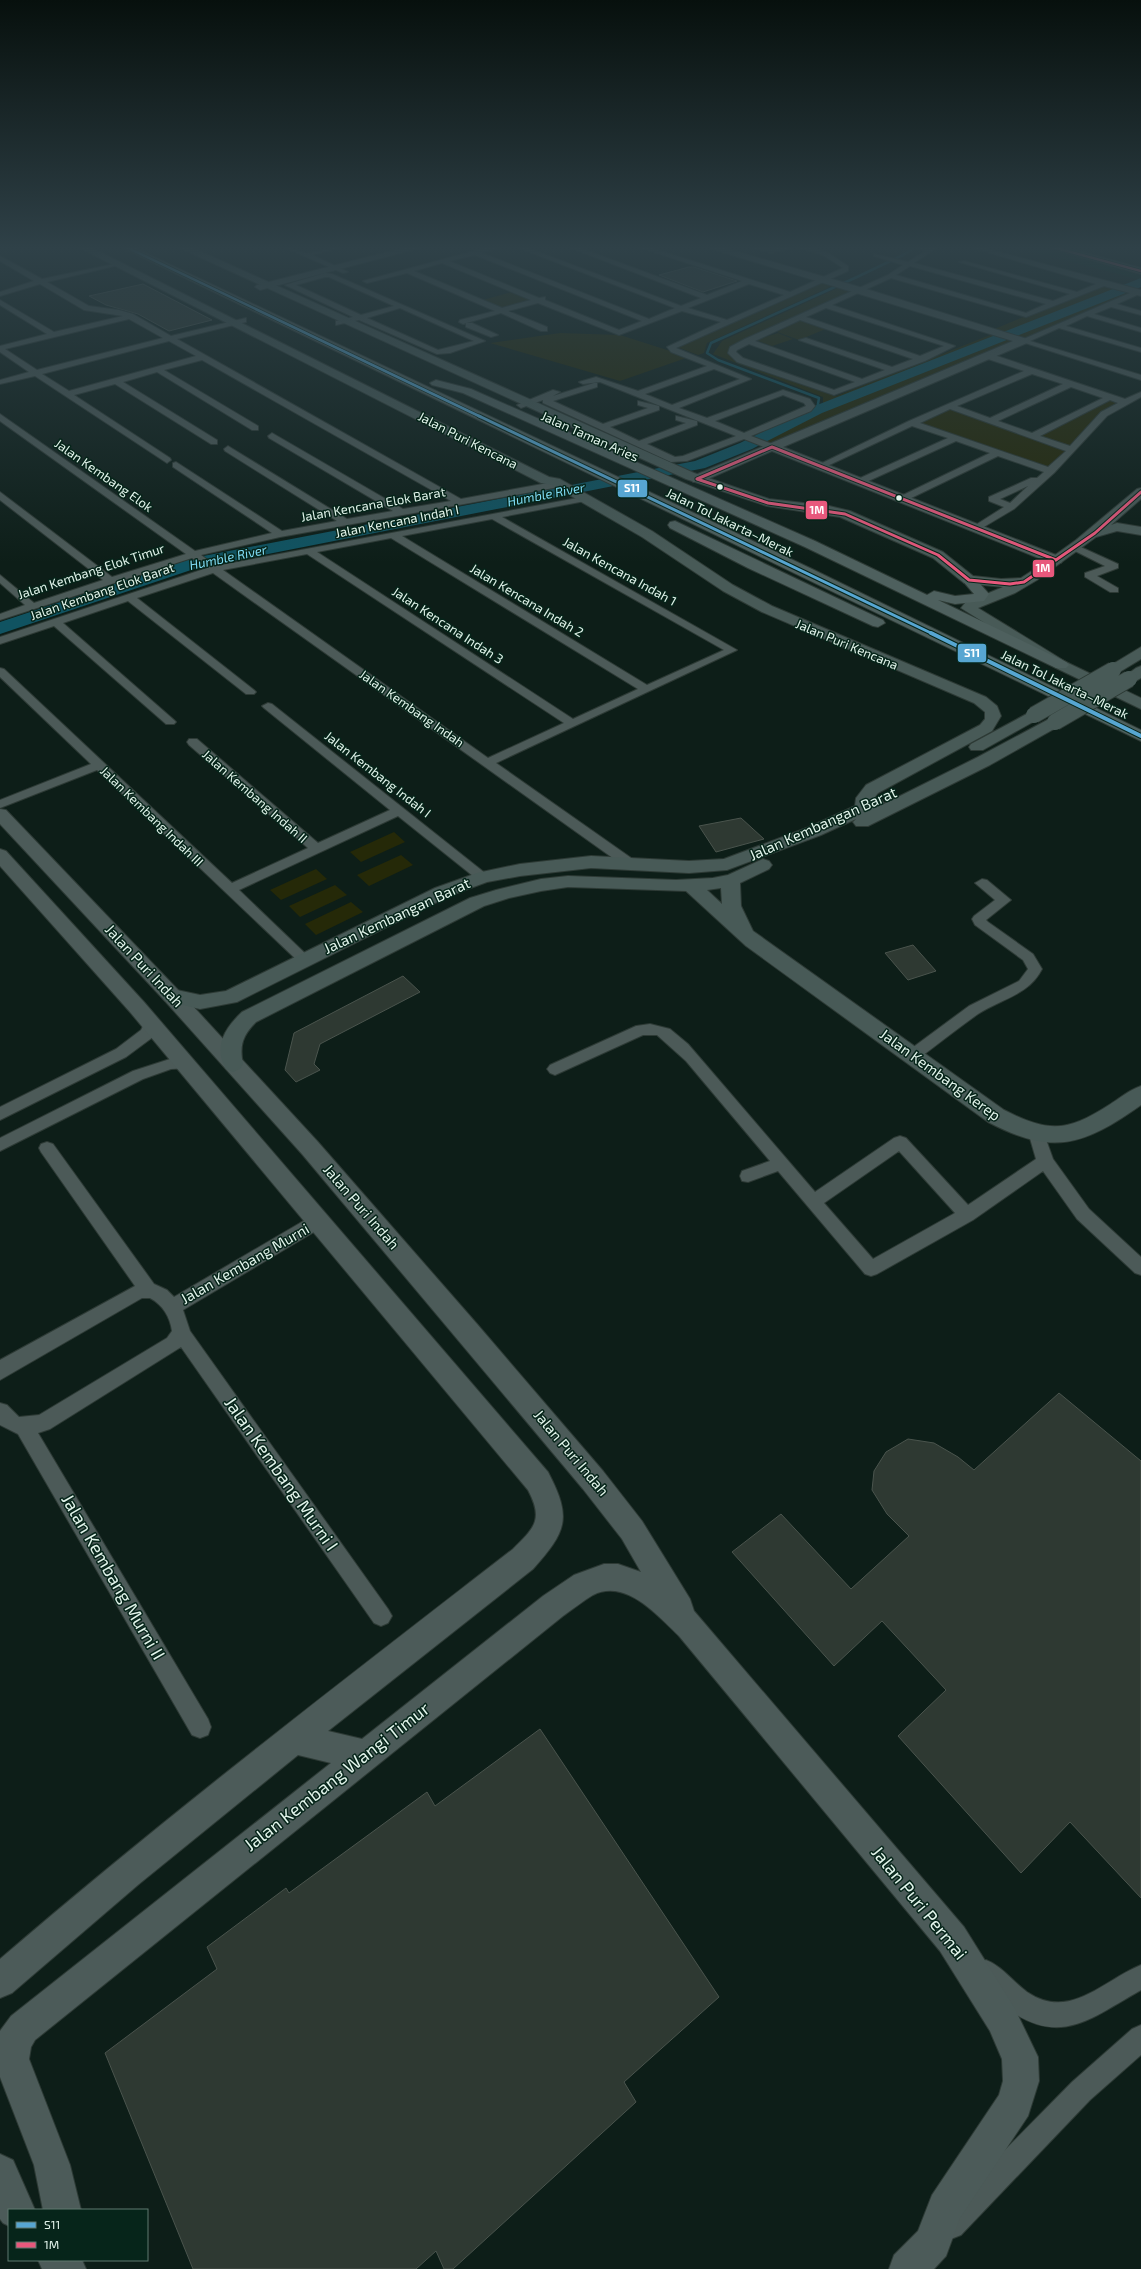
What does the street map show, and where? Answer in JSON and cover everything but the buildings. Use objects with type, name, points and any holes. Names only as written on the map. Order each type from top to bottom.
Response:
[{"type":"highway","name":"Jalan Tol Jakarta–Merak","points":[[342,351],[807,572],[1141,736]]},
{"type":"highway","name":"Jalan Tol Jakarta–Merak","points":[[368,351],[613,462],[645,482],[1141,721]]},
{"type":"highway","points":[[459,407],[467,415],[479,422],[575,474],[753,565],[974,667],[1141,748]]},
{"type":"highway","points":[[613,462],[670,482],[810,544],[1061,665]]},
{"type":"highway","points":[[703,497],[812,536],[934,595],[955,600],[980,598],[982,594],[969,580]]},
{"type":"main road","name":"Jalan Puri Kencana","points":[[296,351],[545,480],[560,484],[583,496],[646,534],[728,588],[767,609],[980,700],[990,706],[994,714],[993,721],[986,728],[872,789],[865,798],[863,809]]},
{"type":"main road","name":"Jalan Taman Aries","points":[[407,351],[646,461],[666,466],[756,500],[779,505],[835,511],[845,514],[938,555],[969,580]]},
{"type":"main road","points":[[694,477],[988,356],[997,351]]},
{"type":"main road","points":[[771,446],[822,465],[1056,560]]},
{"type":"main road","points":[[1141,492],[1095,533],[1024,582],[968,608],[1039,650],[1061,665],[1141,704]]},
{"type":"main road","points":[[1095,533],[1117,527],[1141,531]]},
{"type":"main road","points":[[969,580],[1005,583],[1024,582]]},
{"type":"main road","name":"Jalan Kembangan Barat","points":[[172,996],[200,1002],[230,996],[276,975],[458,885],[477,872],[592,862],[689,867],[727,864],[766,851],[863,809],[1034,715],[1113,670],[1141,652]]},
{"type":"main road","name":"Jalan Kembangan Barat","points":[[233,1064],[229,1052],[231,1039],[238,1028],[249,1017],[477,902],[508,892],[565,882],[689,884],[731,880],[921,794],[1055,722],[1135,675]]},
{"type":"main road","name":"Jalan Puri Indah","points":[[0,814],[172,996],[310,1148],[468,1331],[594,1480],[636,1536],[689,1626]]},
{"type":"main road","points":[[0,855],[151,1024],[538,1481],[548,1499],[552,1514],[546,1534],[524,1559],[293,1738],[55,1932],[0,1981]]},
{"type":"main road","name":"Jalan Kembang Kerep","points":[[731,880],[729,895],[732,909],[753,942]]},
{"type":"main road","name":"Jalan Kembang Kerep","points":[[689,884],[753,942],[913,1055],[996,1116],[1014,1127],[1037,1135],[1071,1135],[1096,1122],[1141,1094]]},
{"type":"main road","points":[[458,885],[452,895],[454,900],[468,903],[477,902]]},
{"type":"main road","points":[[276,975],[272,980],[274,990],[280,993],[296,993]]},
{"type":"main road","name":"Jalan Kembang Wangi Timur","points":[[62,2209],[52,2165],[11,2059],[14,2040],[22,2028],[553,1606],[589,1582],[600,1579],[615,1578],[628,1580],[644,1587],[689,1626]]},
{"type":"main road","name":"Jalan Puri Permai","points":[[689,1626],[952,1939],[1011,2036],[1020,2057],[1021,2081],[1015,2102],[945,2208],[933,2243],[908,2269]]},
{"type":"main road","points":[[293,1738],[364,1755]]},
{"type":"main road","points":[[0,2172],[10,2201],[15,2209]]},
{"type":"main road","points":[[58,2261],[67,2269]]},
{"type":"street","points":[[4,351],[167,460]]},
{"type":"street","points":[[0,375],[95,351]]},
{"type":"street","points":[[0,382],[121,351]]},
{"type":"street","points":[[192,351],[460,502]]},
{"type":"street","points":[[435,351],[447,351]]},
{"type":"street","points":[[673,408],[746,380],[676,351]]},
{"type":"street","points":[[733,351],[734,357],[834,393],[940,351]]},
{"type":"street","points":[[776,351],[863,382]]},
{"type":"street","points":[[827,351],[893,370]]},
{"type":"street","points":[[898,351],[922,359]]},
{"type":"street","points":[[1055,351],[1141,378]]},
{"type":"street","points":[[988,356],[1124,402]]},
{"type":"street","points":[[68,394],[203,357]]},
{"type":"street","points":[[638,394],[714,366]]},
{"type":"street","points":[[157,369],[255,428]]},
{"type":"street","points":[[822,465],[912,423],[1031,371]]},
{"type":"street","points":[[524,404],[543,400],[590,383],[596,379],[602,380],[771,446]]},
{"type":"street","points":[[116,381],[214,442]]},
{"type":"street","points":[[590,383],[734,440]]},
{"type":"street","points":[[991,421],[1070,384]]},
{"type":"street","points":[[543,400],[639,444],[678,460],[734,440],[748,437],[808,409],[811,406],[807,401],[786,392],[780,392],[708,421]]},
{"type":"street","points":[[977,528],[1011,507],[1072,450],[1100,417],[1124,402],[1141,394]]},
{"type":"street","points":[[1033,436],[1110,397]]},
{"type":"street","points":[[951,407],[1072,450]]},
{"type":"street","points":[[603,427],[656,408]]},
{"type":"street","name":"Jalan Kembang Elok","points":[[0,417],[193,554]]},
{"type":"street","points":[[639,444],[694,423]]},
{"type":"street","points":[[912,423],[998,452],[1048,472]]},
{"type":"street","points":[[272,436],[401,512]]},
{"type":"street","points":[[861,481],[955,438]]},
{"type":"street","points":[[228,449],[346,522]]},
{"type":"street","points":[[904,498],[998,452]]},
{"type":"street","points":[[176,465],[280,534]]},
{"type":"street","points":[[1011,507],[992,499],[1048,472]]},
{"type":"street","name":"Jalan Kencana Elok Barat","points":[[193,554],[280,534],[560,484]]},
{"type":"street","points":[[0,496],[109,580]]},
{"type":"street","name":"Jalan Kencana Indah I","points":[[212,568],[494,516],[583,496]]},
{"type":"street","name":"Jalan Kencana Indah 1","points":[[494,516],[732,650],[646,689]]},
{"type":"street","name":"Jalan Kencana Indah 2","points":[[394,535],[646,689]]},
{"type":"street","points":[[1074,548],[1114,566],[1089,576],[1114,590]]},
{"type":"street","name":"Jalan Kencana Indah 3","points":[[309,551],[572,723]]},
{"type":"street","name":"Jalan Kembang Indah","points":[[193,554],[489,762],[629,863]]},
{"type":"street","name":"Jalan Kembang Elok Timur","points":[[0,617],[109,580],[193,554]]},
{"type":"street","name":"Jalan Kembang Elok Barat","points":[[0,641],[212,568]]},
{"type":"street","points":[[0,578],[32,606]]},
{"type":"street","points":[[129,597],[250,692]]},
{"type":"street","points":[[55,622],[170,722]]},
{"type":"street","name":"Jalan Kembang Indah III","points":[[0,671],[305,960]]},
{"type":"street","points":[[489,762],[646,689]]},
{"type":"street","name":"Jalan Kembang Indah I","points":[[268,706],[477,872]]},
{"type":"street","name":"Jalan Kembang Indah II","points":[[193,742],[317,849]]},
{"type":"street","points":[[0,804],[99,765]]},
{"type":"street","points":[[230,889],[400,810]]},
{"type":"street","points":[[913,1055],[974,1010],[1024,984],[1031,977],[1035,969],[1028,957],[982,925],[979,919],[1004,900],[982,883]]},
{"type":"street","points":[[0,1114],[120,1054],[148,1033],[151,1024]]},
{"type":"street","points":[[555,1069],[641,1030],[649,1029],[664,1032],[691,1058],[871,1268],[967,1215],[1045,1161]]},
{"type":"street","points":[[0,1145],[138,1075],[170,1064],[185,1064]]},
{"type":"street","points":[[1037,1135],[1045,1161],[1083,1214],[1141,1268]]},
{"type":"street","points":[[813,1202],[900,1142],[967,1215]]},
{"type":"street","points":[[47,1148],[148,1290]]},
{"type":"street","points":[[748,1176],[781,1163]]},
{"type":"street","name":"Jalan Kembang Murni","points":[[172,1307],[318,1221]]},
{"type":"street","points":[[0,1372],[4,1367],[135,1292],[148,1290],[160,1295],[172,1307]]},
{"type":"street","name":"Jalan Kembang Murni I","points":[[172,1307],[180,1322],[181,1333],[381,1616]]},
{"type":"street","points":[[0,1412],[11,1424],[25,1428],[43,1423],[173,1344],[181,1333]]},
{"type":"street","name":"Jalan Kembang Murni II","points":[[25,1428],[200,1727]]},
{"type":"street","points":[[952,1939],[1016,2001],[1036,2012],[1055,2016],[1080,2011],[1141,1977]]},
{"type":"street","points":[[933,2243],[1081,2091],[1141,2038]]},
{"type":"shaded area","points":[[517,351],[670,351],[689,357],[620,381]]},
{"type":"shaded area","points":[[687,351],[705,351],[704,353],[698,355]]},
{"type":"shaded area","points":[[715,351],[735,351],[742,362],[836,396],[950,351],[959,351],[823,406],[823,397],[713,354]]},
{"type":"shaded area","points":[[968,351],[993,351],[774,444],[761,440],[822,410]]},
{"type":"shaded area","points":[[1110,398],[1120,401],[1109,407],[1071,448],[1036,435]]},
{"type":"shaded area","points":[[949,408],[1069,451],[1050,469],[917,423]]},
{"type":"shaded area","points":[[394,832],[405,842],[361,862],[350,852]]},
{"type":"shaded area","points":[[401,855],[413,865],[369,886],[357,875]]},
{"type":"shaded area","points":[[316,869],[327,879],[281,900],[270,890]]},
{"type":"shaded area","points":[[335,885],[347,895],[300,917],[289,906]]},
{"type":"shaded area","points":[[351,902],[363,912],[316,935],[305,924]]},
{"type":"waterway","points":[[708,351],[707,353],[718,360],[819,398],[817,410]]},
{"type":"waterway","name":"Humble River","points":[[0,628],[193,563],[699,465],[746,446],[817,410],[967,351]]},
{"type":"transit line","name":"S11","points":[[344,351],[807,572],[1141,736]]},
{"type":"transit line","name":"1M","points":[[697,479],[772,447],[1056,560]]},
{"type":"transit line","name":"1M","points":[[697,479],[768,503],[845,514],[938,555],[969,580],[1010,584],[1024,582],[1095,533],[1141,492]]}]
